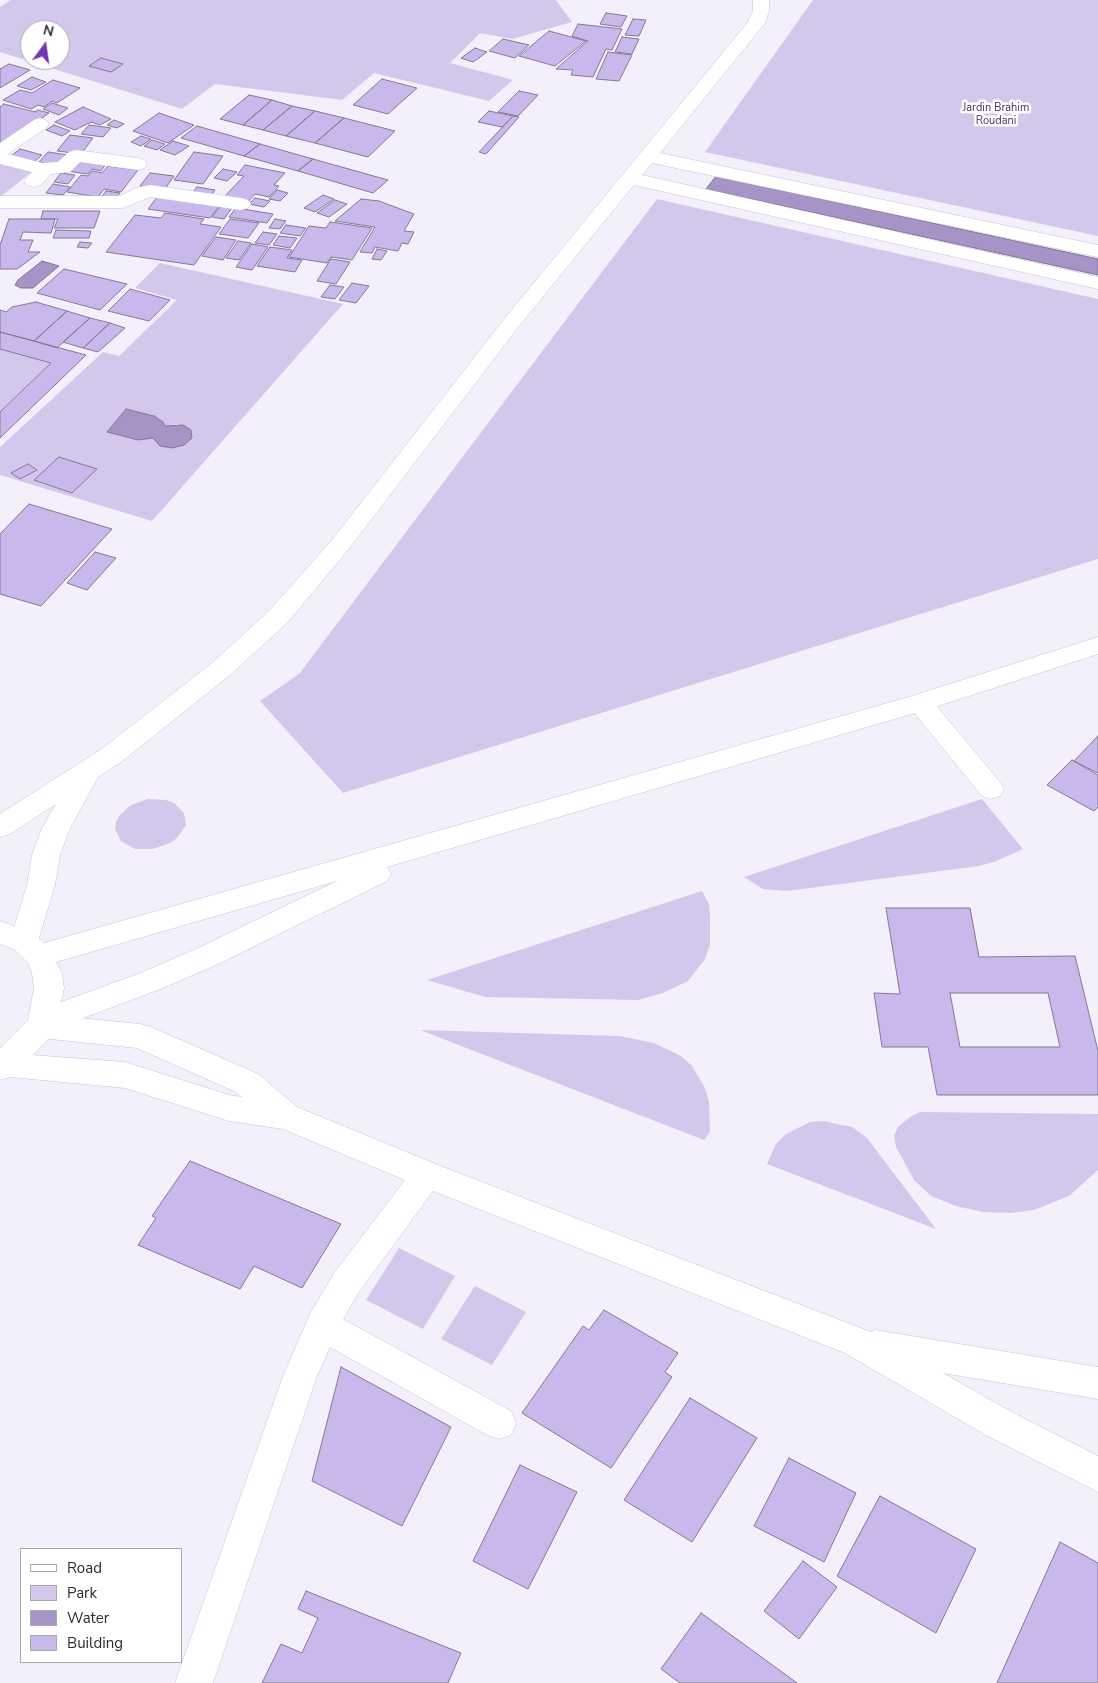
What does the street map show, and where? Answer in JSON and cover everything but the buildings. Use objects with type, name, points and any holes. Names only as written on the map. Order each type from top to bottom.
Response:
[{"type":"street","points":[[0,828],[112,755],[220,669],[278,618],[340,545],[512,322],[756,22],[761,11],[761,0]]},
{"type":"street","points":[[0,151],[40,124]]},
{"type":"street","points":[[0,158],[43,168],[63,168],[76,156],[138,164]]},
{"type":"street","points":[[648,156],[1098,251]]},
{"type":"street","points":[[7,202],[43,171],[43,168]]},
{"type":"street","points":[[629,178],[1098,282]]},
{"type":"street","points":[[7,202],[123,202],[143,192],[150,191],[241,204]]},
{"type":"street","points":[[984,257],[999,230]]},
{"type":"street","points":[[21,943],[468,834],[920,702],[1098,645]]},
{"type":"street","points":[[920,702],[991,789]]},
{"type":"street","points":[[21,943],[40,885],[46,855],[56,828],[88,772]]},
{"type":"street","points":[[2,1067],[42,1024],[206,957],[372,876],[468,834]]},
{"type":"street","points":[[21,943],[47,973],[49,988],[42,1024]]},
{"type":"street","points":[[42,1024],[140,1036],[247,1084],[286,1116]]},
{"type":"street","points":[[2,1067],[125,1075],[230,1108],[286,1116],[427,1175],[857,1342],[996,1422],[1098,1475]]},
{"type":"street","points":[[194,1683],[300,1376],[322,1325],[347,1282],[427,1175]]},
{"type":"street","points":[[322,1325],[499,1423]]},
{"type":"street","points":[[857,1342],[1098,1383]]},
{"type":"green space","points":[[11,0],[556,0],[572,22],[512,39],[480,33],[450,63],[513,80],[489,101],[374,73],[342,100],[215,84],[182,109],[57,70],[70,70],[70,20],[20,20],[20,58],[0,52],[0,7]]},
{"type":"green space","name":"Jardin Brahim Roudani","points":[[813,0],[1098,0],[1098,236],[705,152]]},
{"type":"green space","points":[[0,162],[34,170],[0,197]]},
{"type":"green space","points":[[657,199],[1098,299],[1098,559],[343,793],[260,701],[299,674]]},
{"type":"green space","points":[[160,263],[343,304],[152,521],[0,475],[0,447],[103,352],[119,356],[177,300],[135,288]],"holes":[[[126,409],[154,416],[165,426],[177,424],[188,428],[191,430],[192,438],[184,445],[154,438],[132,439],[107,432]]]},
{"type":"green space","points":[[0,349],[51,363],[0,412]]},
{"type":"green space","points":[[148,799],[166,800],[174,803],[184,813],[186,825],[177,838],[170,843],[153,849],[135,849],[121,841],[115,829],[116,822],[119,816],[131,805]]},
{"type":"green space","points":[[982,799],[1023,849],[994,862],[979,866],[787,891],[763,889],[744,877]]},
{"type":"green space","points":[[702,891],[709,904],[710,916],[710,945],[705,959],[688,981],[663,993],[638,1000],[485,997],[427,980]]},
{"type":"green space","points":[[420,1030],[619,1036],[654,1043],[681,1056],[692,1066],[705,1088],[709,1102],[710,1132],[704,1140]]},
{"type":"green space","points":[[920,1112],[1098,1114],[1098,1170],[1069,1196],[1034,1210],[1011,1213],[983,1212],[956,1206],[931,1196],[914,1180],[896,1147],[894,1136],[898,1127],[910,1117]]},
{"type":"green space","points":[[823,1121],[852,1127],[867,1138],[936,1229],[767,1164],[776,1144],[786,1134],[810,1122]]},
{"type":"green space","points":[[399,1248],[455,1276],[423,1329],[366,1300]]},
{"type":"green space","points":[[475,1286],[526,1312],[492,1365],[441,1339]]},
{"type":"water","points":[[716,176],[1098,259],[1098,275],[706,189]]},
{"type":"water","points":[[42,261],[59,266],[33,288],[21,288],[15,285],[18,280]]},
{"type":"water","points":[[126,409],[154,416],[163,422],[165,426],[183,425],[191,430],[192,438],[184,445],[172,448],[160,446],[153,438],[138,440],[107,432]]}]
